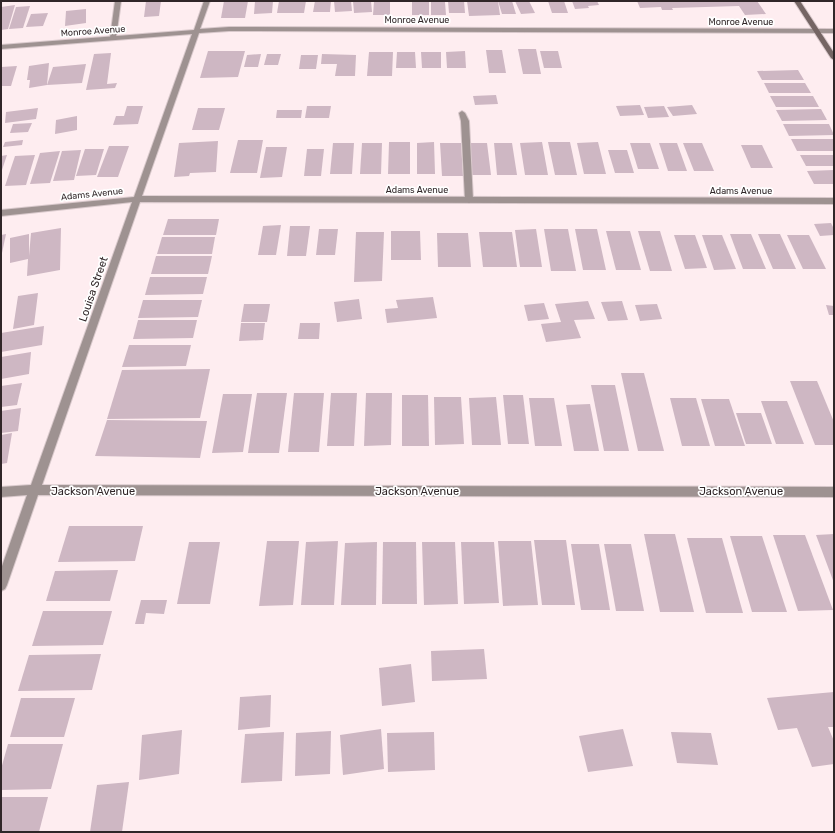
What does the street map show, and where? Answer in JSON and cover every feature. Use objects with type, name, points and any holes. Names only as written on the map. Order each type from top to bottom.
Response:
[{"type":"main road","points":[[797,1],[834,58]]},
{"type":"street","points":[[113,38],[118,1]]},
{"type":"street","name":"Louisa Street","points":[[1,585],[207,1]]},
{"type":"street","name":"Monroe Avenue","points":[[1,46],[196,32],[229,28],[834,31]]},
{"type":"street","points":[[462,113],[465,121],[469,200]]},
{"type":"street","name":"Adams Avenue","points":[[1,213],[137,199],[834,201]]},
{"type":"street","name":"Jackson Avenue","points":[[1,492],[834,492]]},
{"type":"building","points":[[146,1],[161,1],[159,16],[144,17]]},
{"type":"building","points":[[224,1],[248,1],[245,18],[221,18]]},
{"type":"building","points":[[255,1],[273,1],[272,13],[254,14]]},
{"type":"building","points":[[279,1],[306,1],[304,13],[277,13]]},
{"type":"building","points":[[315,1],[331,1],[330,12],[313,12]]},
{"type":"building","points":[[334,1],[351,1],[352,11],[335,12]]},
{"type":"building","points":[[353,1],[371,1],[372,12],[354,13]]},
{"type":"building","points":[[374,1],[390,1],[390,15],[373,15]]},
{"type":"building","points":[[412,1],[429,1],[429,15],[412,15]]},
{"type":"building","points":[[448,1],[464,1],[465,13],[449,13]]},
{"type":"building","points":[[467,1],[498,1],[500,15],[469,16]]},
{"type":"building","points":[[498,1],[512,1],[516,14],[502,14]]},
{"type":"building","points":[[515,1],[529,1],[535,13],[521,14]]},
{"type":"building","points":[[548,1],[564,1],[568,13],[552,13]]},
{"type":"building","points":[[572,1],[597,1],[599,5],[588,6],[589,8],[575,9]]},
{"type":"building","points":[[637,1],[757,1],[766,14],[745,15],[739,6],[672,8],[673,10],[662,10],[661,7],[640,8]]},
{"type":"building","points":[[431,2],[445,2],[446,15],[431,15]]},
{"type":"building","points":[[15,5],[8,29],[1,30],[1,7]]},
{"type":"building","points":[[30,6],[23,28],[9,29],[16,7]]},
{"type":"building","points":[[86,9],[86,23],[65,26],[66,11]]},
{"type":"building","points":[[48,13],[43,26],[26,27],[31,14]]},
{"type":"building","points":[[518,49],[536,49],[541,74],[523,74]]},
{"type":"building","points":[[486,50],[502,50],[506,73],[489,73]]},
{"type":"building","points":[[208,51],[245,51],[238,77],[200,78]]},
{"type":"building","points":[[465,51],[466,68],[447,68],[446,52]]},
{"type":"building","points":[[540,51],[558,51],[562,68],[544,68]]},
{"type":"building","points":[[369,52],[393,52],[392,76],[367,76]]},
{"type":"building","points":[[397,52],[415,52],[416,68],[396,68]]},
{"type":"building","points":[[421,52],[441,52],[441,68],[422,68]]},
{"type":"building","points":[[111,53],[107,84],[117,83],[115,88],[86,90],[94,54]]},
{"type":"building","points":[[261,54],[258,67],[244,67],[247,55]]},
{"type":"building","points":[[267,54],[281,54],[278,65],[264,65]]},
{"type":"building","points":[[322,54],[356,55],[355,76],[335,76],[337,64],[321,64]]},
{"type":"building","points":[[301,55],[318,55],[316,69],[299,69]]},
{"type":"building","points":[[49,63],[47,85],[29,88],[30,80],[27,80],[29,66]]},
{"type":"building","points":[[86,64],[82,83],[47,85],[53,67]]},
{"type":"building","points":[[17,66],[11,86],[1,86],[1,67]]},
{"type":"building","points":[[798,70],[804,80],[762,80],[757,71]]},
{"type":"building","points":[[764,83],[805,83],[811,93],[769,93]]},
{"type":"building","points":[[496,95],[498,104],[475,105],[473,96]]},
{"type":"building","points":[[770,96],[813,96],[819,107],[776,107]]},
{"type":"building","points":[[640,105],[644,115],[620,116],[616,106]]},
{"type":"building","points":[[692,105],[697,114],[673,116],[667,107]]},
{"type":"building","points":[[127,106],[143,106],[138,124],[113,125],[116,116],[124,116]]},
{"type":"building","points":[[307,106],[331,106],[329,118],[305,118]]},
{"type":"building","points":[[664,106],[669,117],[648,118],[644,107]]},
{"type":"building","points":[[38,108],[36,119],[5,123],[6,112]]},
{"type":"building","points":[[198,108],[225,108],[219,130],[192,130]]},
{"type":"building","points":[[821,109],[827,120],[782,121],[776,110]]},
{"type":"building","points":[[277,110],[302,110],[301,118],[276,118]]},
{"type":"building","points":[[77,116],[77,130],[55,134],[56,120]]},
{"type":"building","points":[[32,123],[28,132],[10,133],[13,124]]},
{"type":"building","points":[[783,124],[829,124],[834,135],[789,136]]},
{"type":"building","points":[[791,139],[834,139],[834,151],[797,151]]},
{"type":"building","points":[[23,140],[22,145],[3,147],[5,142]]},
{"type":"building","points":[[238,140],[263,140],[257,173],[230,173]]},
{"type":"building","points":[[218,141],[216,172],[190,173],[189,176],[174,177],[179,143]]},
{"type":"building","points":[[389,142],[410,142],[410,174],[388,174]]},
{"type":"building","points":[[434,142],[435,174],[417,174],[417,143]]},
{"type":"building","points":[[542,142],[548,175],[525,175],[520,143]]},
{"type":"building","points":[[548,142],[570,142],[577,175],[555,175]]},
{"type":"building","points":[[598,142],[606,174],[584,174],[577,143]]},
{"type":"building","points":[[333,143],[354,143],[352,174],[330,174]]},
{"type":"building","points":[[362,143],[382,143],[381,174],[360,174]]},
{"type":"building","points":[[440,143],[461,143],[463,176],[442,176]]},
{"type":"building","points":[[467,143],[487,143],[491,175],[470,175]]},
{"type":"building","points":[[494,143],[512,143],[517,175],[497,175]]},
{"type":"building","points":[[630,143],[650,143],[659,169],[638,169]]},
{"type":"building","points":[[659,143],[677,143],[687,171],[668,171]]},
{"type":"building","points":[[683,143],[702,143],[714,171],[694,171]]},
{"type":"building","points":[[741,145],[762,145],[773,168],[751,168]]},
{"type":"building","points":[[109,146],[129,146],[118,177],[97,177]]},
{"type":"building","points":[[266,147],[287,147],[282,177],[260,178]]},
{"type":"building","points":[[85,149],[104,149],[96,175],[76,176]]},
{"type":"building","points":[[307,149],[324,149],[321,176],[304,176]]},
{"type":"building","points":[[81,150],[74,180],[53,181],[62,151]]},
{"type":"building","points":[[608,150],[627,150],[634,173],[615,173]]},
{"type":"building","points":[[60,151],[50,183],[30,184],[40,153]]},
{"type":"building","points":[[7,155],[1,173],[1,156]]},
{"type":"building","points":[[35,155],[26,185],[5,186],[15,156]]},
{"type":"building","points":[[800,155],[834,155],[834,166],[806,166]]},
{"type":"building","points":[[834,170],[834,184],[814,184],[807,171]]},
{"type":"building","points":[[168,219],[219,219],[216,235],[163,235]]},
{"type":"building","points":[[831,223],[834,229],[834,235],[820,236],[814,224]]},
{"type":"building","points":[[281,225],[276,255],[258,255],[263,226]]},
{"type":"building","points":[[290,226],[310,226],[306,256],[287,256]]},
{"type":"building","points":[[61,228],[60,270],[27,276],[28,259],[10,263],[10,238],[29,234],[29,256],[31,233]]},
{"type":"building","points":[[319,229],[338,229],[335,255],[316,255]]},
{"type":"building","points":[[536,229],[542,267],[520,267],[515,230]]},
{"type":"building","points":[[544,229],[568,229],[576,271],[551,271]]},
{"type":"building","points":[[575,229],[597,229],[606,270],[583,270]]},
{"type":"building","points":[[391,231],[420,231],[421,260],[391,260]]},
{"type":"building","points":[[606,231],[630,231],[641,270],[616,270]]},
{"type":"building","points":[[638,231],[660,231],[672,271],[650,271]]},
{"type":"building","points":[[356,232],[384,232],[382,281],[354,282]]},
{"type":"building","points":[[479,232],[512,232],[517,267],[483,267]]},
{"type":"building","points":[[437,233],[468,233],[471,267],[438,267]]},
{"type":"building","points":[[6,234],[2,253],[1,253],[1,235]]},
{"type":"building","points":[[730,234],[751,234],[766,269],[743,269]]},
{"type":"building","points":[[758,234],[780,234],[796,269],[773,269]]},
{"type":"building","points":[[674,235],[695,235],[707,268],[685,269]]},
{"type":"building","points":[[702,235],[722,235],[736,269],[714,270]]},
{"type":"building","points":[[787,235],[809,235],[826,269],[803,269]]},
{"type":"building","points":[[162,237],[215,237],[212,254],[157,254]]},
{"type":"building","points":[[156,256],[212,256],[208,274],[151,274]]},
{"type":"building","points":[[150,277],[207,277],[203,294],[145,295]]},
{"type":"building","points":[[38,293],[34,325],[13,329],[18,296]]},
{"type":"building","points":[[433,297],[437,318],[387,323],[385,309],[398,308],[396,300]]},
{"type":"building","points":[[359,299],[362,319],[337,322],[334,302]]},
{"type":"building","points":[[143,300],[202,300],[198,317],[138,318]]},
{"type":"building","points":[[588,301],[595,319],[574,320],[581,338],[546,342],[541,324],[561,322],[555,304]]},
{"type":"building","points":[[622,301],[628,320],[608,321],[601,302]]},
{"type":"building","points":[[544,303],[549,319],[528,321],[524,305]]},
{"type":"building","points":[[244,304],[270,304],[267,322],[241,322]]},
{"type":"building","points":[[657,304],[662,319],[640,321],[635,305]]},
{"type":"building","points":[[826,305],[834,306],[834,315],[829,315]]},
{"type":"building","points":[[138,320],[197,320],[193,338],[133,339]]},
{"type":"building","points":[[241,323],[265,323],[263,340],[239,341]]},
{"type":"building","points":[[300,323],[320,323],[319,339],[298,339]]},
{"type":"building","points":[[44,326],[42,345],[1,352],[1,333]]},
{"type":"building","points":[[129,345],[191,345],[186,366],[122,367]]},
{"type":"building","points":[[31,352],[29,374],[1,379],[1,357]]},
{"type":"building","points":[[210,369],[200,418],[107,419],[122,370]]},
{"type":"building","points":[[621,373],[644,373],[664,451],[638,451]]},
{"type":"building","points":[[790,381],[817,381],[834,422],[834,445],[815,445]]},
{"type":"building","points":[[22,383],[17,405],[1,407],[1,386]]},
{"type":"building","points":[[591,385],[615,385],[629,451],[604,451]]},
{"type":"building","points":[[257,393],[287,393],[279,453],[248,453]]},
{"type":"building","points":[[294,393],[324,393],[319,452],[288,452]]},
{"type":"building","points":[[331,393],[357,393],[354,446],[327,446]]},
{"type":"building","points":[[366,393],[392,393],[391,445],[364,446]]},
{"type":"building","points":[[223,394],[252,394],[243,452],[212,453]]},
{"type":"building","points":[[402,395],[428,395],[429,446],[402,446]]},
{"type":"building","points":[[503,395],[523,395],[529,444],[508,444]]},
{"type":"building","points":[[434,397],[461,397],[464,444],[435,445]]},
{"type":"building","points":[[496,397],[501,445],[472,445],[469,398]]},
{"type":"building","points":[[529,398],[554,398],[562,446],[535,446]]},
{"type":"building","points":[[670,398],[696,398],[710,446],[682,446]]},
{"type":"building","points":[[701,399],[729,399],[745,446],[715,446]]},
{"type":"building","points":[[761,401],[787,401],[804,444],[776,444]]},
{"type":"building","points":[[590,404],[599,451],[574,451],[566,405]]},
{"type":"building","points":[[21,408],[18,431],[1,433],[1,411]]},
{"type":"building","points":[[736,413],[761,413],[772,444],[746,444]]},
{"type":"building","points":[[107,420],[207,421],[200,458],[95,456]]},
{"type":"building","points":[[12,433],[7,463],[1,464],[1,435]]},
{"type":"building","points":[[69,526],[143,526],[135,561],[58,562]]},
{"type":"building","points":[[644,534],[675,534],[694,612],[660,612]]},
{"type":"building","points":[[834,534],[834,583],[816,535]]},
{"type":"building","points":[[773,535],[805,535],[833,610],[798,611]]},
{"type":"building","points":[[730,536],[762,536],[787,612],[752,612]]},
{"type":"building","points":[[687,538],[722,538],[743,613],[706,613]]},
{"type":"building","points":[[534,540],[566,540],[575,605],[542,605]]},
{"type":"building","points":[[267,541],[299,541],[293,605],[259,606]]},
{"type":"building","points":[[338,541],[334,605],[301,605],[306,542]]},
{"type":"building","points":[[498,541],[531,541],[538,605],[503,606]]},
{"type":"building","points":[[189,542],[220,542],[210,604],[177,604]]},
{"type":"building","points":[[377,542],[376,605],[341,605],[345,543]]},
{"type":"building","points":[[383,542],[416,542],[417,604],[382,604]]},
{"type":"building","points":[[422,542],[455,542],[458,604],[424,605]]},
{"type":"building","points":[[461,542],[494,542],[499,603],[464,604]]},
{"type":"building","points":[[571,544],[599,544],[610,610],[581,610]]},
{"type":"building","points":[[604,544],[631,544],[644,611],[616,611]]},
{"type":"building","points":[[118,570],[110,601],[46,601],[55,571]]},
{"type":"building","points":[[141,600],[167,600],[164,614],[146,613],[144,624],[135,624]]},
{"type":"building","points":[[43,611],[112,611],[103,645],[32,646]]},
{"type":"building","points":[[484,649],[487,679],[432,681],[431,651]]},
{"type":"building","points":[[101,654],[92,690],[18,691],[29,655]]},
{"type":"building","points":[[411,664],[415,702],[382,706],[379,668]]},
{"type":"building","points":[[834,692],[834,727],[828,727],[834,741],[834,764],[812,767],[797,728],[778,730],[767,698]]},
{"type":"building","points":[[271,695],[270,727],[238,730],[240,697]]},
{"type":"building","points":[[21,698],[75,698],[64,737],[10,737]]},
{"type":"building","points":[[381,729],[384,769],[343,775],[340,735]]},
{"type":"building","points":[[623,729],[633,766],[588,772],[579,736]]},
{"type":"building","points":[[182,730],[179,774],[139,780],[142,735]]},
{"type":"building","points":[[331,731],[330,774],[295,776],[296,733]]},
{"type":"building","points":[[284,732],[282,781],[241,783],[245,734]]},
{"type":"building","points":[[434,732],[435,770],[388,772],[387,733]]},
{"type":"building","points":[[671,732],[711,733],[718,765],[677,763]]},
{"type":"building","points":[[8,744],[63,744],[51,789],[1,790],[1,769]]},
{"type":"building","points":[[129,782],[122,832],[90,832],[97,785]]},
{"type":"building","points":[[1,797],[48,797],[39,832],[1,832]]}]
